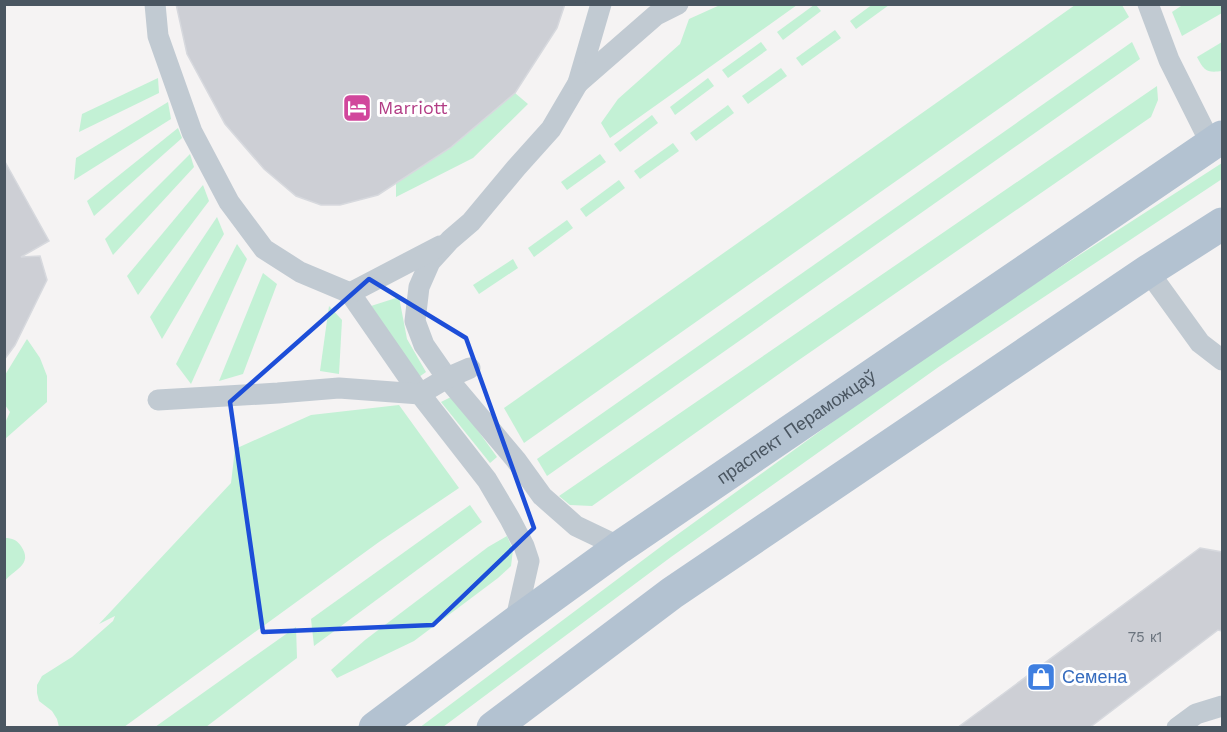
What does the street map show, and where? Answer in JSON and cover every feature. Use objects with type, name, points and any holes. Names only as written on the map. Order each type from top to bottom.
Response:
[{"type":"main road","name":"праспект Пераможцаў","points":[[375,728],[620,547],[1217,141]]},
{"type":"main road","points":[[493,728],[672,593],[1222,224]]},
{"type":"lane","points":[[155,4],[158,36],[192,132],[229,201],[264,249],[300,272],[350,293],[420,394],[487,480],[524,546],[529,561],[515,623]]},
{"type":"lane","points":[[601,4],[578,83],[551,129],[471,222],[430,262],[419,287],[415,321],[424,345],[447,378],[516,460],[542,496],[576,526],[620,547]]},
{"type":"lane","points":[[578,83],[656,15],[678,4]]},
{"type":"lane","points":[[1148,4],[1169,60],[1217,141]]},
{"type":"lane","points":[[350,293],[450,240]]},
{"type":"lane","points":[[1149,271],[1200,343],[1222,360]]},
{"type":"lane","points":[[158,400],[339,388],[420,394],[470,368]]},
{"type":"lane","points":[[1177,728],[1196,714],[1222,706]]},
{"type":"highlighted area","points":[[369,279],[466,338],[534,528],[433,625],[263,632],[230,402]]},
{"type":"green space","points":[[873,4],[889,5],[856,29],[850,21]]},
{"type":"green space","points":[[1184,4],[1222,5],[1222,13],[1182,36],[1172,12]]},
{"type":"green space","points":[[720,5],[797,5],[610,138],[601,123],[618,99],[680,44],[689,19]]},
{"type":"green space","points":[[814,5],[821,11],[783,40],[777,32]]},
{"type":"green space","points":[[1075,5],[1122,5],[1129,17],[524,443],[504,408]]},
{"type":"green space","points":[[835,30],[841,38],[802,66],[796,58]]},
{"type":"green space","points":[[761,42],[767,50],[728,78],[722,70]]},
{"type":"green space","points":[[1132,42],[1140,59],[547,476],[537,459]]},
{"type":"green space","points":[[1222,42],[1222,71],[1206,70],[1197,57]]},
{"type":"green space","points":[[781,68],[787,76],[748,104],[742,96]]},
{"type":"green space","points":[[158,78],[159,93],[79,132],[82,114]]},
{"type":"green space","points":[[708,78],[714,86],[675,115],[670,107]]},
{"type":"green space","points":[[1157,86],[1158,100],[1151,117],[592,506],[570,505],[559,496]]},
{"type":"green space","points":[[515,93],[528,104],[473,158],[396,197],[396,183],[450,148]]},
{"type":"green space","points":[[168,102],[171,119],[74,180],[76,158]]},
{"type":"green space","points":[[728,105],[734,113],[696,141],[690,133]]},
{"type":"green space","points":[[652,115],[658,123],[620,152],[614,144]]},
{"type":"green space","points":[[178,128],[182,138],[94,216],[87,201]]},
{"type":"green space","points":[[673,143],[679,151],[640,179],[634,171]]},
{"type":"green space","points":[[190,154],[194,167],[113,255],[105,239]]},
{"type":"green space","points":[[600,154],[606,162],[567,190],[561,182]]},
{"type":"green space","points":[[1222,163],[1222,179],[940,366],[671,557],[443,727],[419,728],[663,545],[929,352]]},
{"type":"green space","points":[[619,180],[625,188],[586,217],[580,209]]},
{"type":"green space","points":[[203,185],[209,201],[138,295],[127,276]]},
{"type":"green space","points":[[217,217],[224,234],[162,339],[150,317]]},
{"type":"green space","points":[[567,220],[573,228],[534,257],[528,248]]},
{"type":"green space","points":[[237,244],[247,259],[191,384],[176,364]]},
{"type":"green space","points":[[513,259],[518,268],[479,294],[473,285]]},
{"type":"green space","points":[[263,273],[277,284],[243,374],[219,381]]},
{"type":"green space","points":[[399,297],[407,339],[426,372],[419,377],[371,306]]},
{"type":"green space","points":[[329,306],[342,320],[339,374],[320,371]]},
{"type":"green space","points":[[27,339],[40,358],[47,376],[47,402],[5,439],[5,423],[10,412],[5,405],[5,375]]},
{"type":"green space","points":[[453,396],[497,457],[490,463],[441,402]]},
{"type":"green space","points":[[399,405],[459,488],[379,542],[124,727],[59,727],[52,711],[39,701],[37,685],[42,676],[72,657],[113,621],[115,616],[99,624],[231,483],[235,449],[311,415]]},
{"type":"green space","points":[[470,505],[482,522],[314,646],[311,619]]},
{"type":"green space","points":[[507,536],[513,550],[511,566],[498,578],[414,641],[337,678],[331,670],[365,640],[488,547]]},
{"type":"green space","points":[[5,538],[18,542],[25,558],[24,563],[5,581]]},
{"type":"green space","points":[[296,627],[297,658],[206,727],[155,727]]},
{"type":"building","name":"Marriott","points":[[176,4],[565,4],[557,28],[515,93],[450,148],[378,195],[340,205],[321,205],[296,196],[264,169],[225,124],[187,54]]},
{"type":"building","points":[[4,160],[49,241],[21,257],[40,256],[47,280],[15,345],[4,360]]},
{"type":"building","points":[[1200,548],[1222,552],[1222,631],[1218,630],[1089,728],[957,728]]},
{"type":"place","name":"Marriott","points":[[357,108]]},
{"type":"place","name":"Семена","points":[[1041,677]]}]
